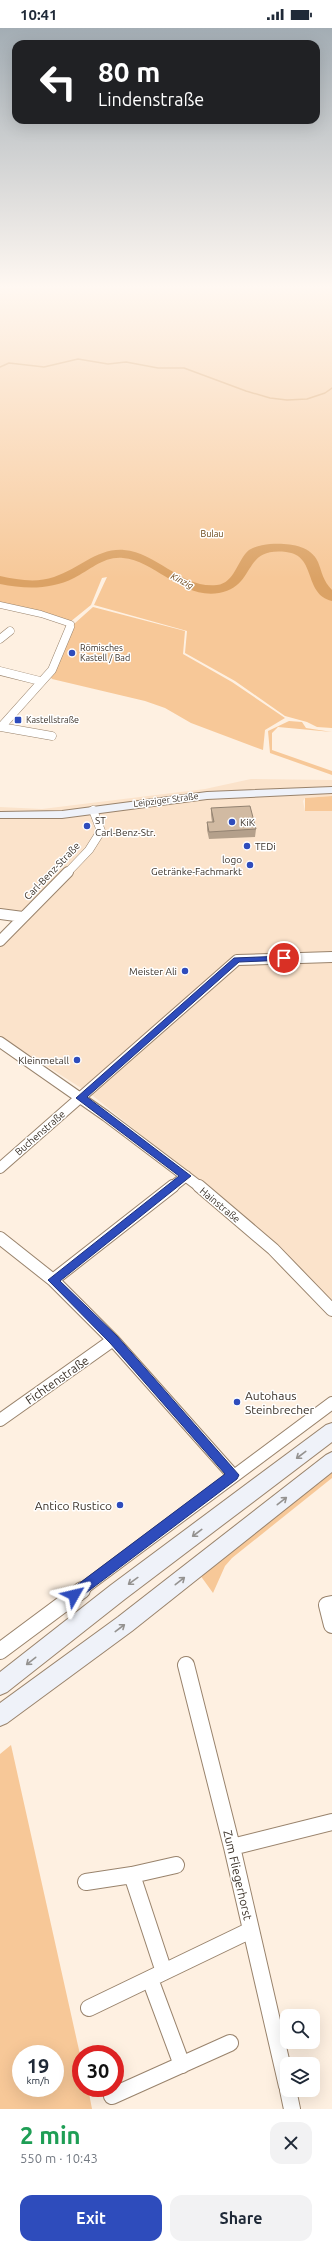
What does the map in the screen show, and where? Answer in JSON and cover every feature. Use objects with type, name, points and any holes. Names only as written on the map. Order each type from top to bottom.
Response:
[{"type":"main road","name":"Leipziger Straße","points":[[0,815],[40,817],[221,794],[255,791],[332,790]]},
{"type":"main road","points":[[0,1685],[118,1592],[332,1432]]},
{"type":"main road","points":[[0,1716],[124,1624],[332,1461]]},
{"type":"street","points":[[0,605],[41,614],[71,624],[52,670],[40,681],[1,727],[52,736]]},
{"type":"street","points":[[0,639],[10,631]]},
{"type":"street","points":[[0,671],[40,681]]},
{"type":"street","name":"Carl-Benz-Straße","points":[[0,941],[89,850],[101,831],[93,810]]},
{"type":"street","points":[[0,914],[23,916]]},
{"type":"street","name":"Buchenstraße","points":[[0,1168],[237,960],[332,957]]},
{"type":"street","name":"Hainstraße","points":[[0,1042],[81,1098],[186,1176],[274,1250],[332,1310]]},
{"type":"street","points":[[53,1280],[186,1176]]},
{"type":"street","points":[[1,1240],[53,1280],[114,1340],[233,1475]]},
{"type":"street","name":"Fichtenstraße","points":[[0,1420],[114,1340]]},
{"type":"street","points":[[0,1651],[233,1475],[332,1403]]},
{"type":"street","points":[[332,1604],[327,1605],[332,1625]]},
{"type":"street","name":"Zum Fliegerhorst","points":[[186,1665],[232,1847],[280,2057]]},
{"type":"street","points":[[232,1847],[332,1822]]},
{"type":"street","points":[[86,1882],[132,1875],[176,1865]]},
{"type":"street","points":[[132,1875],[157,1976],[182,2065]]},
{"type":"street","points":[[89,2008],[251,1930]]},
{"type":"street","points":[[124,2091],[230,2043]]},
{"type":"street","points":[[289,2097],[292,2109]]},
{"type":"shaded area","points":[[251,779],[332,780],[332,796],[305,798],[303,801],[305,811],[332,811],[332,1303],[276,1245],[92,1095],[0,1036],[0,946],[16,928],[10,911],[0,910],[0,807],[42,809],[205,789]]},
{"type":"green space","name":"Bulau","points":[[0,385],[332,385],[332,728],[317,727],[307,722],[285,716],[235,681],[185,653],[187,631],[94,605],[107,577],[102,578],[91,605],[70,622],[0,604]]},
{"type":"green space","points":[[93,607],[185,631],[183,654],[232,682],[285,718],[265,730],[263,750],[191,723],[165,708],[145,701],[52,679],[50,676],[57,668],[74,624]]},
{"type":"green space","points":[[289,721],[302,722],[306,728],[332,732],[278,727],[272,733],[272,750],[332,771],[332,775],[270,753],[268,731]]},
{"type":"green space","points":[[332,796],[332,811],[305,811],[305,798]]},
{"type":"green space","points":[[332,1471],[332,1478],[232,1558],[225,1566],[213,1593],[200,1575]]},
{"type":"green space","points":[[11,1745],[78,2045],[72,2045],[72,2097],[90,2097],[92,2109],[0,2109],[0,1754]]},
{"type":"building","name":"KiK","points":[[250,806],[256,829],[209,832],[207,822],[214,822],[211,808]]},
{"type":"waterway","points":[[230,385],[270,398],[287,400],[307,399],[325,393],[332,388]]},
{"type":"waterway","name":"Kinzig","points":[[0,580],[21,584],[50,583],[68,576],[103,557],[113,554],[125,554],[138,558],[190,585],[203,589],[217,589],[232,584],[240,575],[249,558],[259,550],[270,548],[288,548],[298,550],[307,555],[312,563],[319,583],[332,597]]},
{"type":"place","name":"Römisches Kastell / Bad","points":[[72,653]]},
{"type":"place","name":"Kastellstraße","points":[[18,720]]},
{"type":"place","name":"KiK","points":[[232,822]]},
{"type":"place","name":"ST Carl-Benz-Str.","points":[[87,826]]},
{"type":"place","name":"TEDi","points":[[247,846]]},
{"type":"place","name":"logo Getränke-Fachmarkt","points":[[250,865]]},
{"type":"place","name":"Meister Ali","points":[[185,971]]},
{"type":"place","name":"Kleinmetall","points":[[77,1060]]},
{"type":"place","name":"Autohaus Steinbrecher","points":[[237,1402]]},
{"type":"place","name":"Antico Rustico","points":[[120,1505]]},
{"type":"route","points":[[74,1595],[233,1475],[114,1340],[53,1280],[186,1176],[81,1098],[237,960],[284,958]]}]
